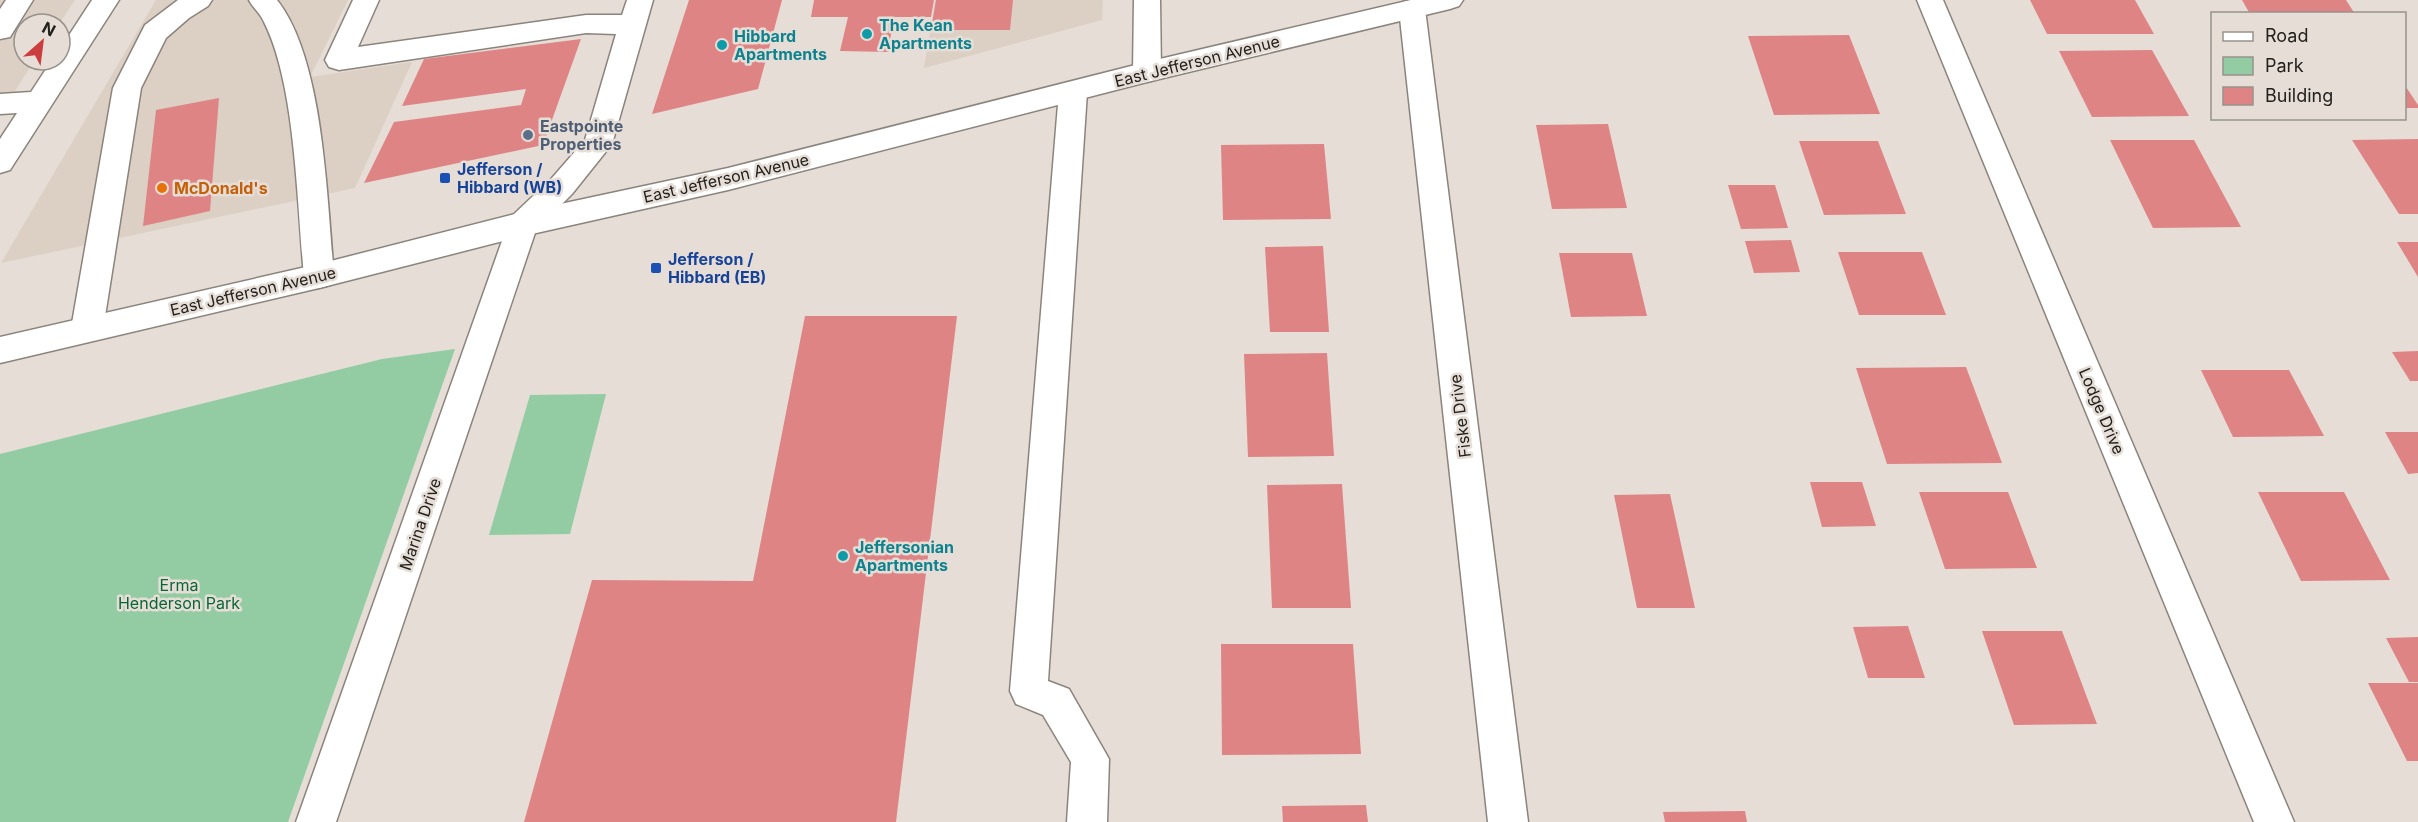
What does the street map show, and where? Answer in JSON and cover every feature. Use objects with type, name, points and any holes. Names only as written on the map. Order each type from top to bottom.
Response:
[{"type":"street","points":[[0,30],[21,0]]},
{"type":"street","points":[[0,162],[106,0]]},
{"type":"street","points":[[87,329],[127,88],[154,32],[179,11],[199,0]]},
{"type":"street","points":[[262,0],[271,6],[279,24],[301,108],[319,276]]},
{"type":"street","points":[[366,0],[339,60],[586,24],[636,12],[598,144],[562,186],[523,224]]},
{"type":"street","points":[[1147,72],[1148,0]]},
{"type":"street","name":"East Jefferson Avenue","points":[[0,350],[319,276],[523,224],[728,179],[1147,72],[1450,0]]},
{"type":"street","name":"Lodge Drive","points":[[1930,0],[2274,822]]},
{"type":"street","name":"Fiske Drive","points":[[1412,9],[1508,822]]},
{"type":"street","points":[[1073,92],[1029,690],[1056,702],[1090,759],[1087,822]]},
{"type":"street","points":[[0,104],[40,102]]},
{"type":"street","name":"Marina Drive","points":[[316,822],[523,224]]},
{"type":"shaded area","points":[[0,0],[75,0],[67,12],[12,12],[12,72],[27,72],[0,114]]},
{"type":"shaded area","points":[[156,0],[348,0],[310,77],[412,62],[355,188],[1,263]]},
{"type":"shaded area","points":[[935,0],[1103,0],[1102,20],[924,68]]},
{"type":"green space","name":"Erma Henderson Park","points":[[455,349],[288,822],[0,822],[0,454],[382,359]]},
{"type":"green space","points":[[606,394],[570,534],[489,535],[530,395]]},
{"type":"building","name":"Hibbard Apartments","points":[[689,0],[782,0],[758,89],[652,114]]},
{"type":"building","name":"The Kean Apartments","points":[[814,0],[934,0],[931,17],[894,17],[888,52],[840,51],[848,17],[811,17]]},
{"type":"building","points":[[936,0],[1013,0],[1010,30],[931,30]]},
{"type":"building","points":[[2030,0],[2135,0],[2154,34],[2047,34]]},
{"type":"building","points":[[2242,0],[2346,0],[2354,12],[2249,12]]},
{"type":"building","points":[[1849,35],[1880,114],[1774,115],[1748,36]]},
{"type":"building","points":[[581,39],[543,145],[364,183],[394,122],[521,105],[526,89],[402,106],[424,59]]},
{"type":"building","points":[[2152,50],[2189,116],[2092,117],[2059,51]]},
{"type":"building","points":[[2406,87],[2418,105],[2418,108],[2406,108]]},
{"type":"building","points":[[219,98],[210,211],[143,226],[156,110]]},
{"type":"building","points":[[1608,124],[1627,208],[1552,209],[1536,125]]},
{"type":"building","points":[[2418,139],[2418,214],[2399,214],[2352,140]]},
{"type":"building","points":[[2110,140],[2194,140],[2241,227],[2153,228]]},
{"type":"building","points":[[1799,141],[1878,141],[1906,214],[1824,215]]},
{"type":"building","points":[[1324,144],[1331,219],[1223,220],[1221,145]]},
{"type":"building","points":[[1728,185],[1775,185],[1788,228],[1741,229]]},
{"type":"building","points":[[1791,240],[1800,272],[1754,273],[1745,241]]},
{"type":"building","points":[[2397,242],[2418,242],[2418,277]]},
{"type":"building","points":[[1323,246],[1329,332],[1270,332],[1265,247]]},
{"type":"building","points":[[1838,252],[1922,252],[1946,315],[1859,315]]},
{"type":"building","points":[[1559,253],[1632,253],[1647,316],[1571,317]]},
{"type":"building","name":"Jeffersonian Apartments","points":[[805,316],[957,316],[896,822],[524,822],[592,580],[753,581]]},
{"type":"building","points":[[2418,351],[2418,381],[2410,381],[2392,352]]},
{"type":"building","points":[[1327,353],[1334,456],[1248,457],[1244,354]]},
{"type":"building","points":[[1966,367],[2002,463],[1887,464],[1856,368]]},
{"type":"building","points":[[2201,370],[2289,370],[2324,436],[2233,437]]},
{"type":"building","points":[[2385,432],[2418,432],[2418,473],[2408,474]]},
{"type":"building","points":[[1810,482],[1862,482],[1876,526],[1822,527]]},
{"type":"building","points":[[1342,484],[1351,608],[1272,608],[1267,485]]},
{"type":"building","points":[[1919,492],[2008,492],[2037,568],[1945,569]]},
{"type":"building","points":[[2258,492],[2344,492],[2390,580],[2301,581]]},
{"type":"building","points":[[1670,494],[1695,608],[1637,608],[1614,495]]},
{"type":"building","points":[[1908,626],[1925,678],[1868,678],[1853,627]]},
{"type":"building","points":[[1982,631],[2062,631],[2097,724],[2014,725]]},
{"type":"building","points":[[2418,637],[2418,682],[2409,682],[2386,638]]},
{"type":"building","points":[[1221,644],[1353,644],[1361,754],[1222,755]]},
{"type":"building","points":[[2368,683],[2418,683],[2418,761],[2407,761]]},
{"type":"building","points":[[1366,805],[1368,822],[1283,822],[1282,806]]},
{"type":"building","points":[[1745,811],[1747,822],[1665,822],[1663,812]]},
{"type":"place","name":"The Kean Apartments","points":[[867,34]]},
{"type":"place","name":"Hibbard Apartments","points":[[722,45]]},
{"type":"place","name":"Eastpointe Properties","points":[[528,135]]},
{"type":"place","name":"Jefferson / Hibbard (WB)","points":[[445,178]]},
{"type":"place","name":"McDonald's","points":[[162,188]]},
{"type":"place","name":"Jefferson / Hibbard (EB)","points":[[656,268]]},
{"type":"place","name":"Jeffersonian Apartments","points":[[843,556]]}]
